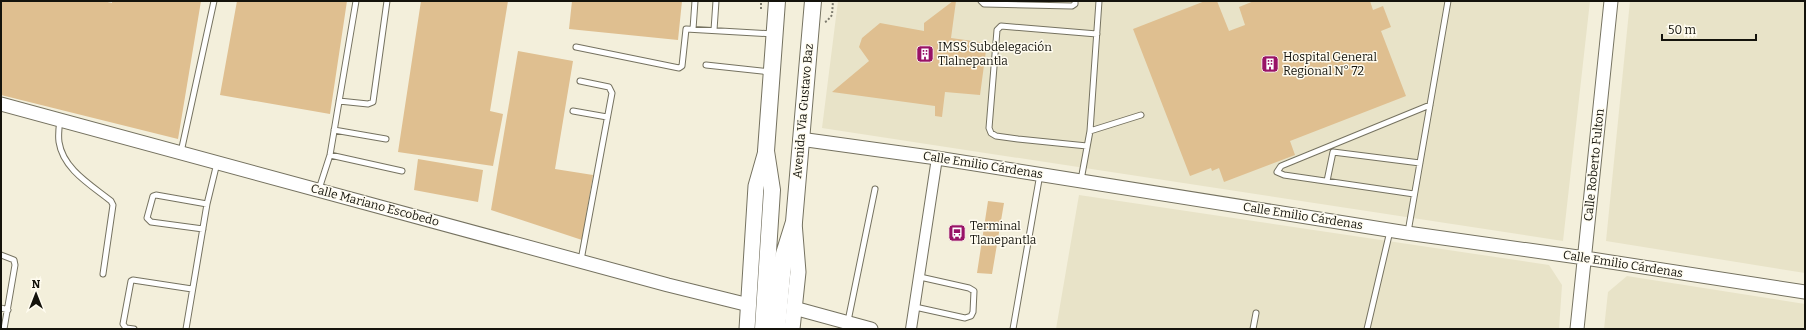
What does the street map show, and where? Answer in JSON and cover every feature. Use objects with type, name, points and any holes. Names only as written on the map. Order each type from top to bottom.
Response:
[{"type":"main road","name":"Avenida Via Gustavo Baz","points":[[747,329],[756,186],[766,151],[777,1]]},
{"type":"main road","name":"Avenida Via Gustavo Baz","points":[[792,329],[798,272],[794,222],[813,1]]},
{"type":"main road","name":"Avenida Via Gustavo Baz","points":[[766,151],[772,190],[773,289],[777,329]]},
{"type":"main road","name":"Avenida Via Gustavo Baz","points":[[764,329],[773,289],[794,222]]},
{"type":"street","name":"Calle Roberto Fulton","points":[[1577,329],[1611,1]]},
{"type":"street","name":"Calle Mariano Escobedo","points":[[1,104],[580,261],[749,305]]},
{"type":"street","name":"Calle Emilio Cárdenas","points":[[800,139],[937,158],[1407,233],[1584,258],[1805,292]]},
{"type":"street","points":[[912,329],[937,158]]},
{"type":"street","points":[[794,308],[871,329]]},
{"type":"lane","points":[[181,152],[214,1]]},
{"type":"lane","points":[[319,189],[330,155],[356,1]]},
{"type":"lane","points":[[339,101],[368,104],[373,102],[387,1]]},
{"type":"lane","points":[[693,29],[695,1]]},
{"type":"lane","points":[[714,30],[716,1]]},
{"type":"lane","points":[[981,1],[984,4],[1072,6],[1075,4],[1075,1]]},
{"type":"lane","points":[[1080,181],[1090,131],[1099,1]]},
{"type":"lane","points":[[1407,233],[1448,1]]},
{"type":"lane","points":[[1086,146],[1011,138],[991,133],[989,128],[997,30],[1001,26],[1097,34]]},
{"type":"lane","points":[[576,47],[679,68],[682,66],[686,29],[775,34]]},
{"type":"lane","points":[[706,65],[772,72]]},
{"type":"lane","points":[[580,81],[611,89],[580,261]]},
{"type":"lane","points":[[1414,194],[1284,175],[1277,172],[1281,166],[1430,105]]},
{"type":"lane","points":[[573,111],[607,117]]},
{"type":"lane","points":[[1090,131],[1141,114]]},
{"type":"lane","points":[[60,120],[59,142],[63,157],[74,170],[113,204],[103,274]]},
{"type":"lane","points":[[334,130],[386,139]]},
{"type":"lane","points":[[1319,150],[1420,163]]},
{"type":"lane","points":[[1327,181],[1333,152]]},
{"type":"lane","points":[[330,155],[402,170]]},
{"type":"lane","points":[[186,329],[207,204],[217,162]]},
{"type":"lane","points":[[1013,329],[1040,174]]},
{"type":"lane","points":[[848,322],[875,189]]},
{"type":"lane","points":[[203,229],[150,222],[147,218],[151,200],[153,196],[156,195],[207,204]]},
{"type":"lane","points":[[1367,329],[1390,230]]},
{"type":"lane","points":[[1,255],[14,260],[15,266],[4,329]]},
{"type":"lane","points":[[915,307],[965,318],[971,316],[973,312],[974,291],[969,288],[920,277]]},
{"type":"lane","points":[[134,329],[126,328],[123,324],[131,281],[133,280],[192,289]]},
{"type":"lane","points":[[1,308],[8,310]]},
{"type":"lane","points":[[1253,329],[1256,313]]},
{"type":"path","points":[[761,1],[761,14]]},
{"type":"path","points":[[832,15],[833,1]]},
{"type":"shaded area","points":[[838,1],[1590,1],[1563,241],[822,128]]},
{"type":"shaded area","points":[[1630,1],[1805,1],[1805,273],[1606,241]]},
{"type":"shaded area","points":[[1079,195],[1549,265],[1562,285],[1559,329],[1056,329]]},
{"type":"shaded area","points":[[1627,276],[1805,304],[1805,329],[1604,329],[1608,292]]},
{"type":"building","points":[[1,1],[103,1],[112,3],[112,1],[201,1],[178,139],[1,95]]},
{"type":"building","points":[[237,1],[347,1],[330,114],[220,95]]},
{"type":"building","points":[[421,1],[508,1],[490,111],[503,114],[493,166],[398,152]]},
{"type":"building","points":[[572,1],[682,1],[678,40],[569,29]]},
{"type":"building","name":"IMSS Subdelegación Tlalnepantla","points":[[953,1],[956,1],[951,38],[987,43],[980,95],[945,92],[942,117],[935,116],[935,106],[832,92],[869,61],[859,47],[862,38],[880,23],[924,31],[924,23]]},
{"type":"building","name":"Hospital General Regional N° 72","points":[[1205,1],[1217,1],[1229,31],[1245,25],[1239,7],[1254,1],[1370,1],[1373,10],[1383,6],[1391,27],[1381,31],[1406,96],[1290,141],[1295,155],[1224,182],[1219,168],[1212,171],[1211,168],[1190,176],[1133,29]]},
{"type":"building","points":[[518,51],[573,61],[555,169],[593,175],[582,240],[491,210]]},
{"type":"building","points":[[418,159],[483,170],[478,202],[414,190]]},
{"type":"building","points":[[988,201],[1004,203],[992,274],[977,273]]},
{"type":"place","name":"IMSS Subdelegación Tlalnepantla","points":[[925,54]]},
{"type":"place","name":"Hospital General Regional N° 72","points":[[1270,64]]},
{"type":"place","name":"Terminal Tlanepantla","points":[[957,233]]}]
